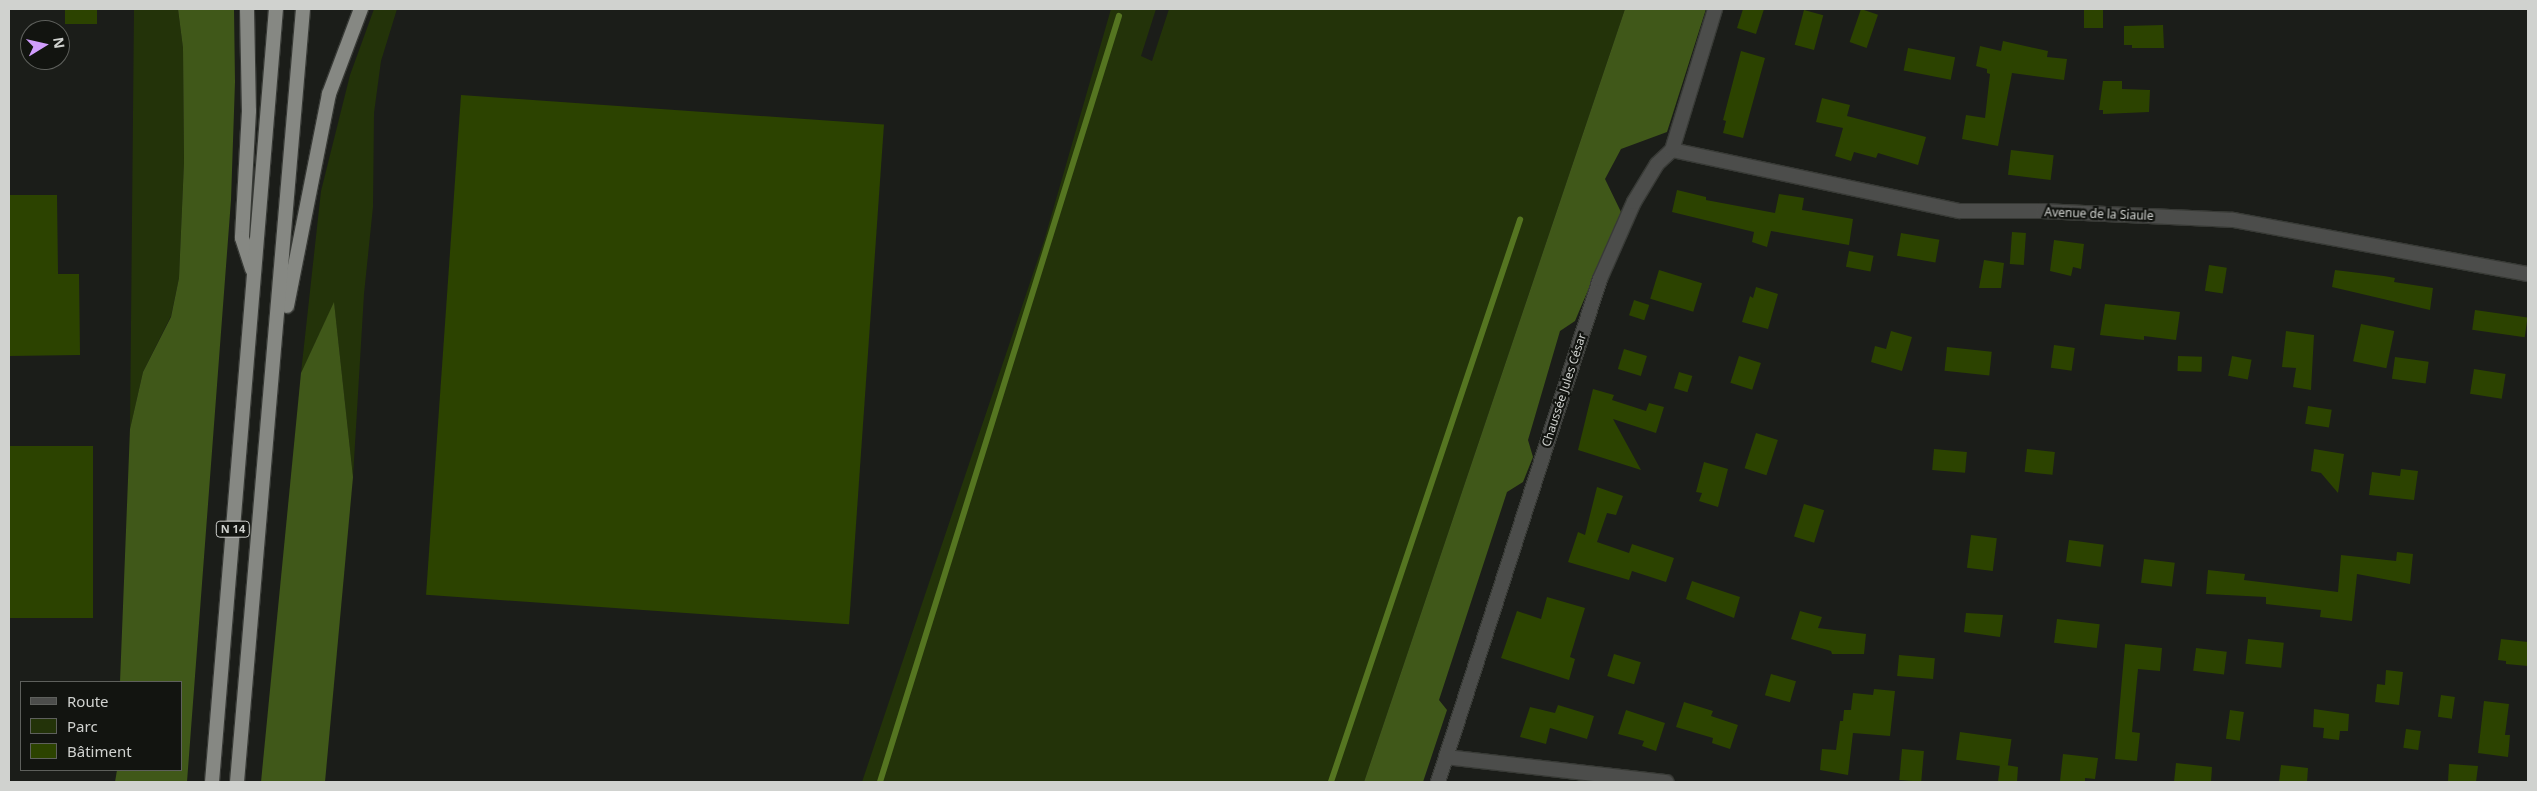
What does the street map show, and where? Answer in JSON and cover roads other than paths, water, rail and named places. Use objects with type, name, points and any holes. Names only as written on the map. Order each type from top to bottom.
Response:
[{"type":"highway","points":[[247,9],[249,111],[242,238],[254,275]]},
{"type":"highway","name":"N 14","points":[[212,782],[276,9]]},
{"type":"highway","name":"N 14","points":[[237,782],[274,370],[303,9]]},
{"type":"highway","points":[[274,370],[329,94],[361,9]]},
{"type":"street","name":"Chaussée Jules César","points":[[1438,782],[1600,279],[1634,202],[1657,164],[1672,150],[1715,9]]},
{"type":"street","name":"Avenue de la Siaule","points":[[1672,150],[1960,211],[2043,211],[2233,220],[2528,274]]},
{"type":"street","points":[[1446,757],[1667,782]]},
{"type":"waterway","points":[[880,782],[1119,16]]},
{"type":"waterway","points":[[1331,782],[1520,220]]}]
